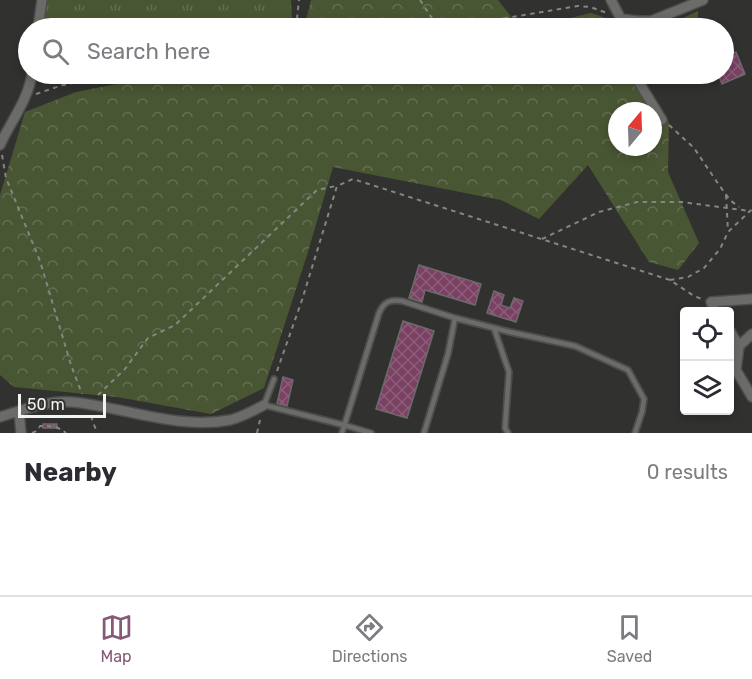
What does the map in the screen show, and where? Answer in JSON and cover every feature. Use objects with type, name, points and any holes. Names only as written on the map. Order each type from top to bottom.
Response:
[{"type":"street","points":[[39,18],[42,0]]},
{"type":"street","points":[[611,0],[618,18]]},
{"type":"street","points":[[658,18],[703,0]]},
{"type":"street","points":[[0,146],[25,98],[29,84]]},
{"type":"street","points":[[640,84],[651,102]]},
{"type":"street","points":[[714,307],[711,302],[752,299]]},
{"type":"street","points":[[752,334],[739,346],[736,370],[752,397]]},
{"type":"street","points":[[734,339],[739,346]]},
{"type":"street","points":[[0,417],[44,404],[70,402],[186,422],[210,422],[245,416],[264,405]]},
{"type":"street","points":[[19,411],[21,433]]},
{"type":"lane","points":[[342,433],[379,313],[387,302],[394,300],[494,328],[575,346],[628,370],[644,399],[635,433]]},
{"type":"lane","points":[[424,433],[448,354],[455,318]]},
{"type":"lane","points":[[494,328],[509,372],[505,428],[508,433]]},
{"type":"lane","points":[[274,379],[264,405],[371,433]]},
{"type":"path","points":[[297,18],[299,1],[306,0]]},
{"type":"path","points":[[420,0],[431,18]]},
{"type":"path","points":[[507,18],[578,6],[590,7],[609,18]]},
{"type":"path","points":[[25,98],[68,84]]},
{"type":"path","points":[[662,120],[694,148],[726,195],[740,208]]},
{"type":"path","points":[[0,146],[6,178],[40,261],[71,365],[97,433]]},
{"type":"path","points":[[87,405],[125,369],[148,338],[175,325],[317,190],[337,186],[353,179],[670,280],[694,296],[711,302]]},
{"type":"path","points":[[274,379],[302,300],[337,186]]},
{"type":"path","points":[[726,195],[728,232]]},
{"type":"path","points":[[542,239],[599,213],[637,202],[681,201],[751,210]]},
{"type":"path","points":[[670,280],[688,277],[704,268],[720,249],[728,232],[751,210]]},
{"type":"path","points":[[32,433],[39,430],[40,426],[57,426],[66,433]]},
{"type":"green space","points":[[46,0],[291,0],[292,18],[43,18]]},
{"type":"green space","points":[[311,0],[498,0],[512,18],[306,18]]},
{"type":"green space","points":[[698,11],[698,18],[683,18]]},
{"type":"green space","points":[[591,13],[606,18],[570,18]]},
{"type":"green space","points":[[117,84],[636,84],[652,102],[608,102],[608,156],[662,156],[662,114],[669,122],[668,172],[699,243],[678,270],[649,262],[588,165],[539,219],[501,200],[333,167],[264,388],[211,414],[117,397],[14,387],[0,375],[0,195],[25,112],[76,92]]},
{"type":"building","points":[[736,52],[745,74],[734,79],[734,53]]},
{"type":"building","points":[[419,265],[481,284],[475,305],[425,290],[422,302],[409,298]]},
{"type":"building","points":[[494,291],[504,295],[501,305],[510,308],[514,298],[523,301],[516,322],[487,313]]},
{"type":"building","points":[[403,321],[434,331],[407,418],[376,409]]},
{"type":"building","points":[[283,377],[293,380],[287,406],[277,404]]},
{"type":"building","points":[[43,424],[57,424],[57,428],[43,428]]}]
